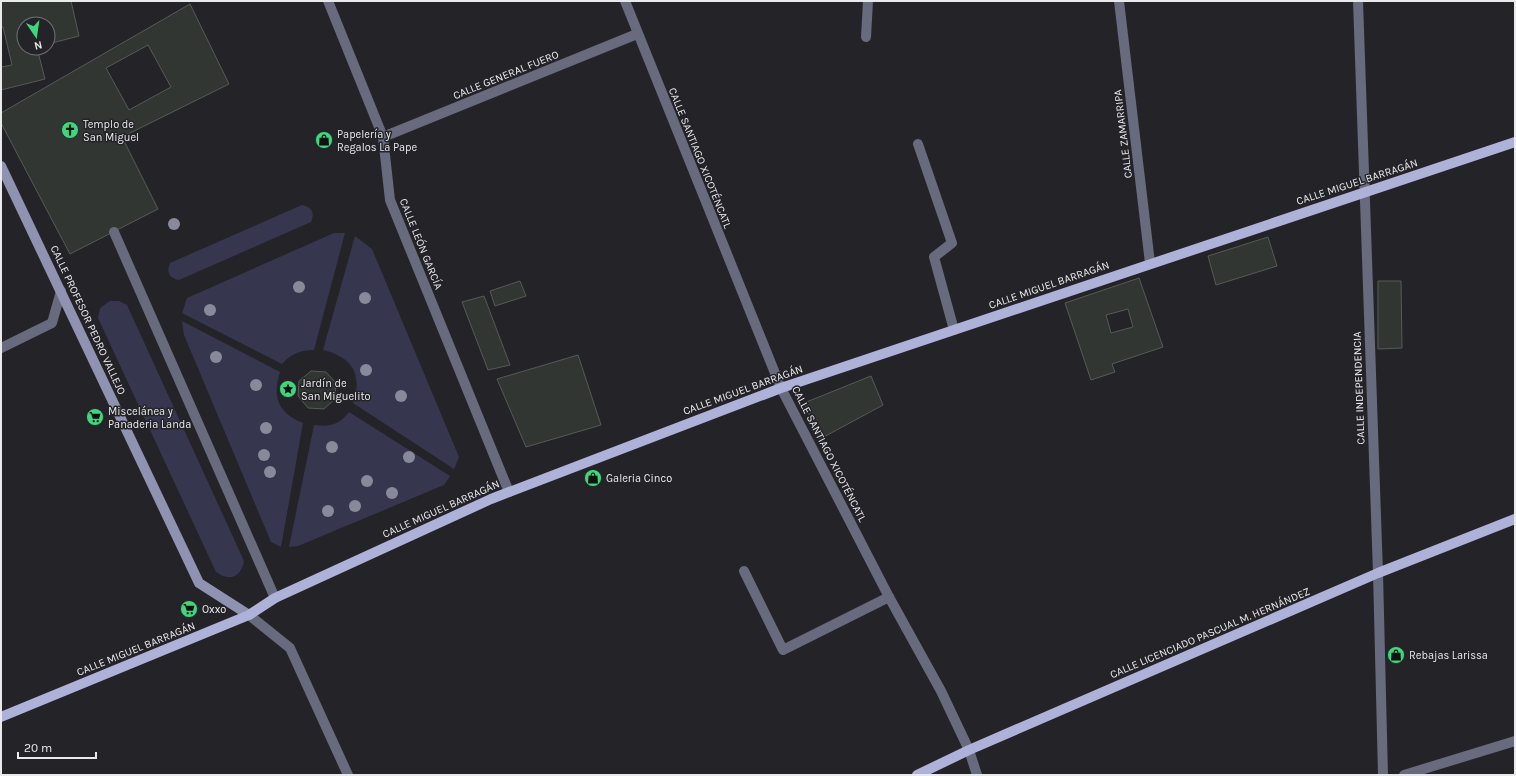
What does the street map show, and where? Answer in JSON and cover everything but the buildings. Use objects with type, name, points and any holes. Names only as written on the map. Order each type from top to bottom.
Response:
[{"type":"main road","name":"CALLE MIGUEL BARRAGÁN","points":[[1,717],[249,615],[275,598],[491,499],[781,388],[1150,263],[1515,142]]},
{"type":"main road","name":"CALLE LICENCIADO PASCUAL M. HERNÁNDEZ","points":[[917,775],[969,750],[1378,573],[1515,519]]},
{"type":"street","name":"CALLE LEÓN GARCÍA","points":[[328,1],[383,138],[390,200],[509,492]]},
{"type":"street","name":"CALLE SANTIAGO XICOTÉNCATL","points":[[624,1],[781,388],[890,597],[941,691],[969,750],[977,775]]},
{"type":"street","points":[[866,37],[868,1]]},
{"type":"street","name":"CALLE ZAMARRIPA","points":[[1119,1],[1150,263]]},
{"type":"street","name":"CALLE INDEPENDENCIA","points":[[1358,1],[1363,192],[1378,573],[1383,775]]},
{"type":"street","name":"CALLE GENERAL FUERO","points":[[383,138],[637,34]]},
{"type":"street","points":[[918,144],[952,243],[934,257],[954,330]]},
{"type":"street","name":"CALLE PROFESOR PEDRO VALLEJO","points":[[1,166],[199,583],[249,615],[290,648],[348,775]]},
{"type":"street","points":[[114,232],[275,598]]},
{"type":"street","points":[[1,348],[52,323],[61,291]]},
{"type":"street","points":[[744,571],[783,650],[890,597]]},
{"type":"street","points":[[1404,775],[1515,741]]},
{"type":"shaded area","points":[[302,205],[308,207],[312,211],[313,216],[311,222],[179,280],[173,278],[169,274],[168,269],[170,263]]},
{"type":"shaded area","points":[[334,233],[345,233],[314,350],[296,353],[282,364],[182,313],[187,298]]},
{"type":"shaded area","points":[[355,236],[372,249],[459,457],[454,469],[353,403],[357,383],[353,368],[341,357],[323,350]]},
{"type":"shaded area","points":[[110,301],[119,301],[127,305],[244,561],[238,574],[234,576],[226,577],[216,572],[98,318],[100,308]]},
{"type":"shaded area","points":[[182,321],[280,372],[277,389],[279,403],[288,414],[303,423],[281,547],[271,542],[184,335]]},
{"type":"shaded area","points":[[349,412],[450,476],[444,485],[298,546],[289,547],[314,425],[325,426],[334,424],[342,420]]},
{"type":"place","name":"Templo de San Miguel","points":[[70,130]]},
{"type":"place","name":"Papelería y Regalos La Pape","points":[[324,140]]},
{"type":"place","name":"Jardín de San Miguelito","points":[[288,389]]},
{"type":"place","name":"Miscelánea y Panaderia Landa","points":[[95,417]]},
{"type":"place","name":"Galeria Cinco","points":[[593,478]]},
{"type":"place","name":"Oxxo","points":[[189,609]]},
{"type":"place","name":"Rebajas Larissa","points":[[1396,655]]}]
